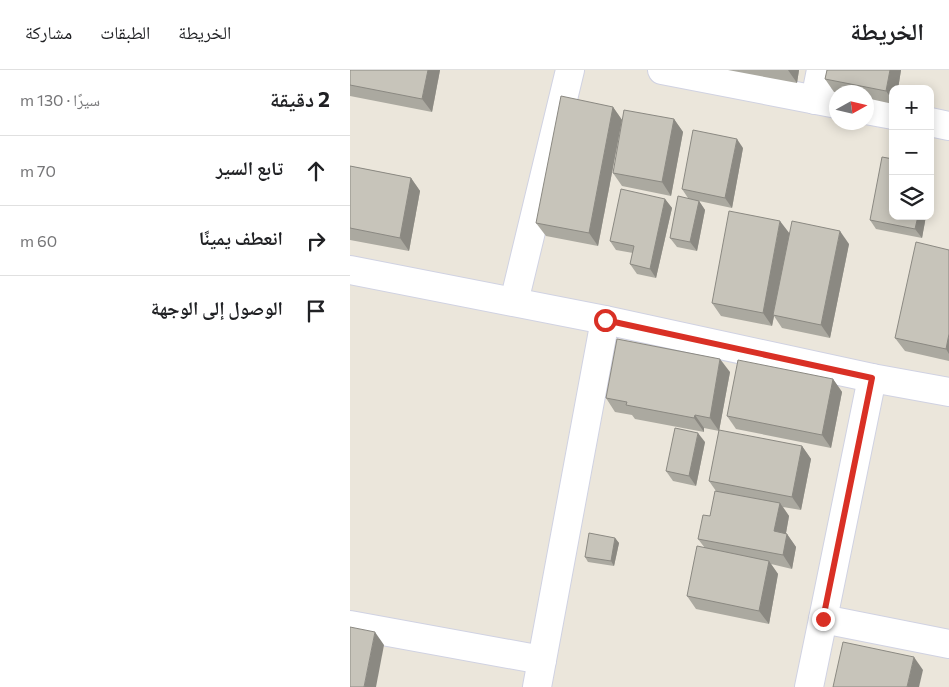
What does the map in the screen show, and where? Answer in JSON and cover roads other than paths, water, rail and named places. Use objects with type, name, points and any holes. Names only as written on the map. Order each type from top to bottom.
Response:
[{"type":"street","points":[[514,302],[570,70]]},
{"type":"street","points":[[662,70],[826,102],[821,70]]},
{"type":"street","points":[[874,111],[889,114]]},
{"type":"street","points":[[934,123],[949,126]]},
{"type":"street","points":[[350,270],[605,320],[872,378],[949,392]]},
{"type":"street","points":[[537,687],[605,320]]},
{"type":"street","points":[[809,687],[872,378]]},
{"type":"street","points":[[823,619],[949,644]]},
{"type":"street","points":[[350,625],[542,660]]}]
